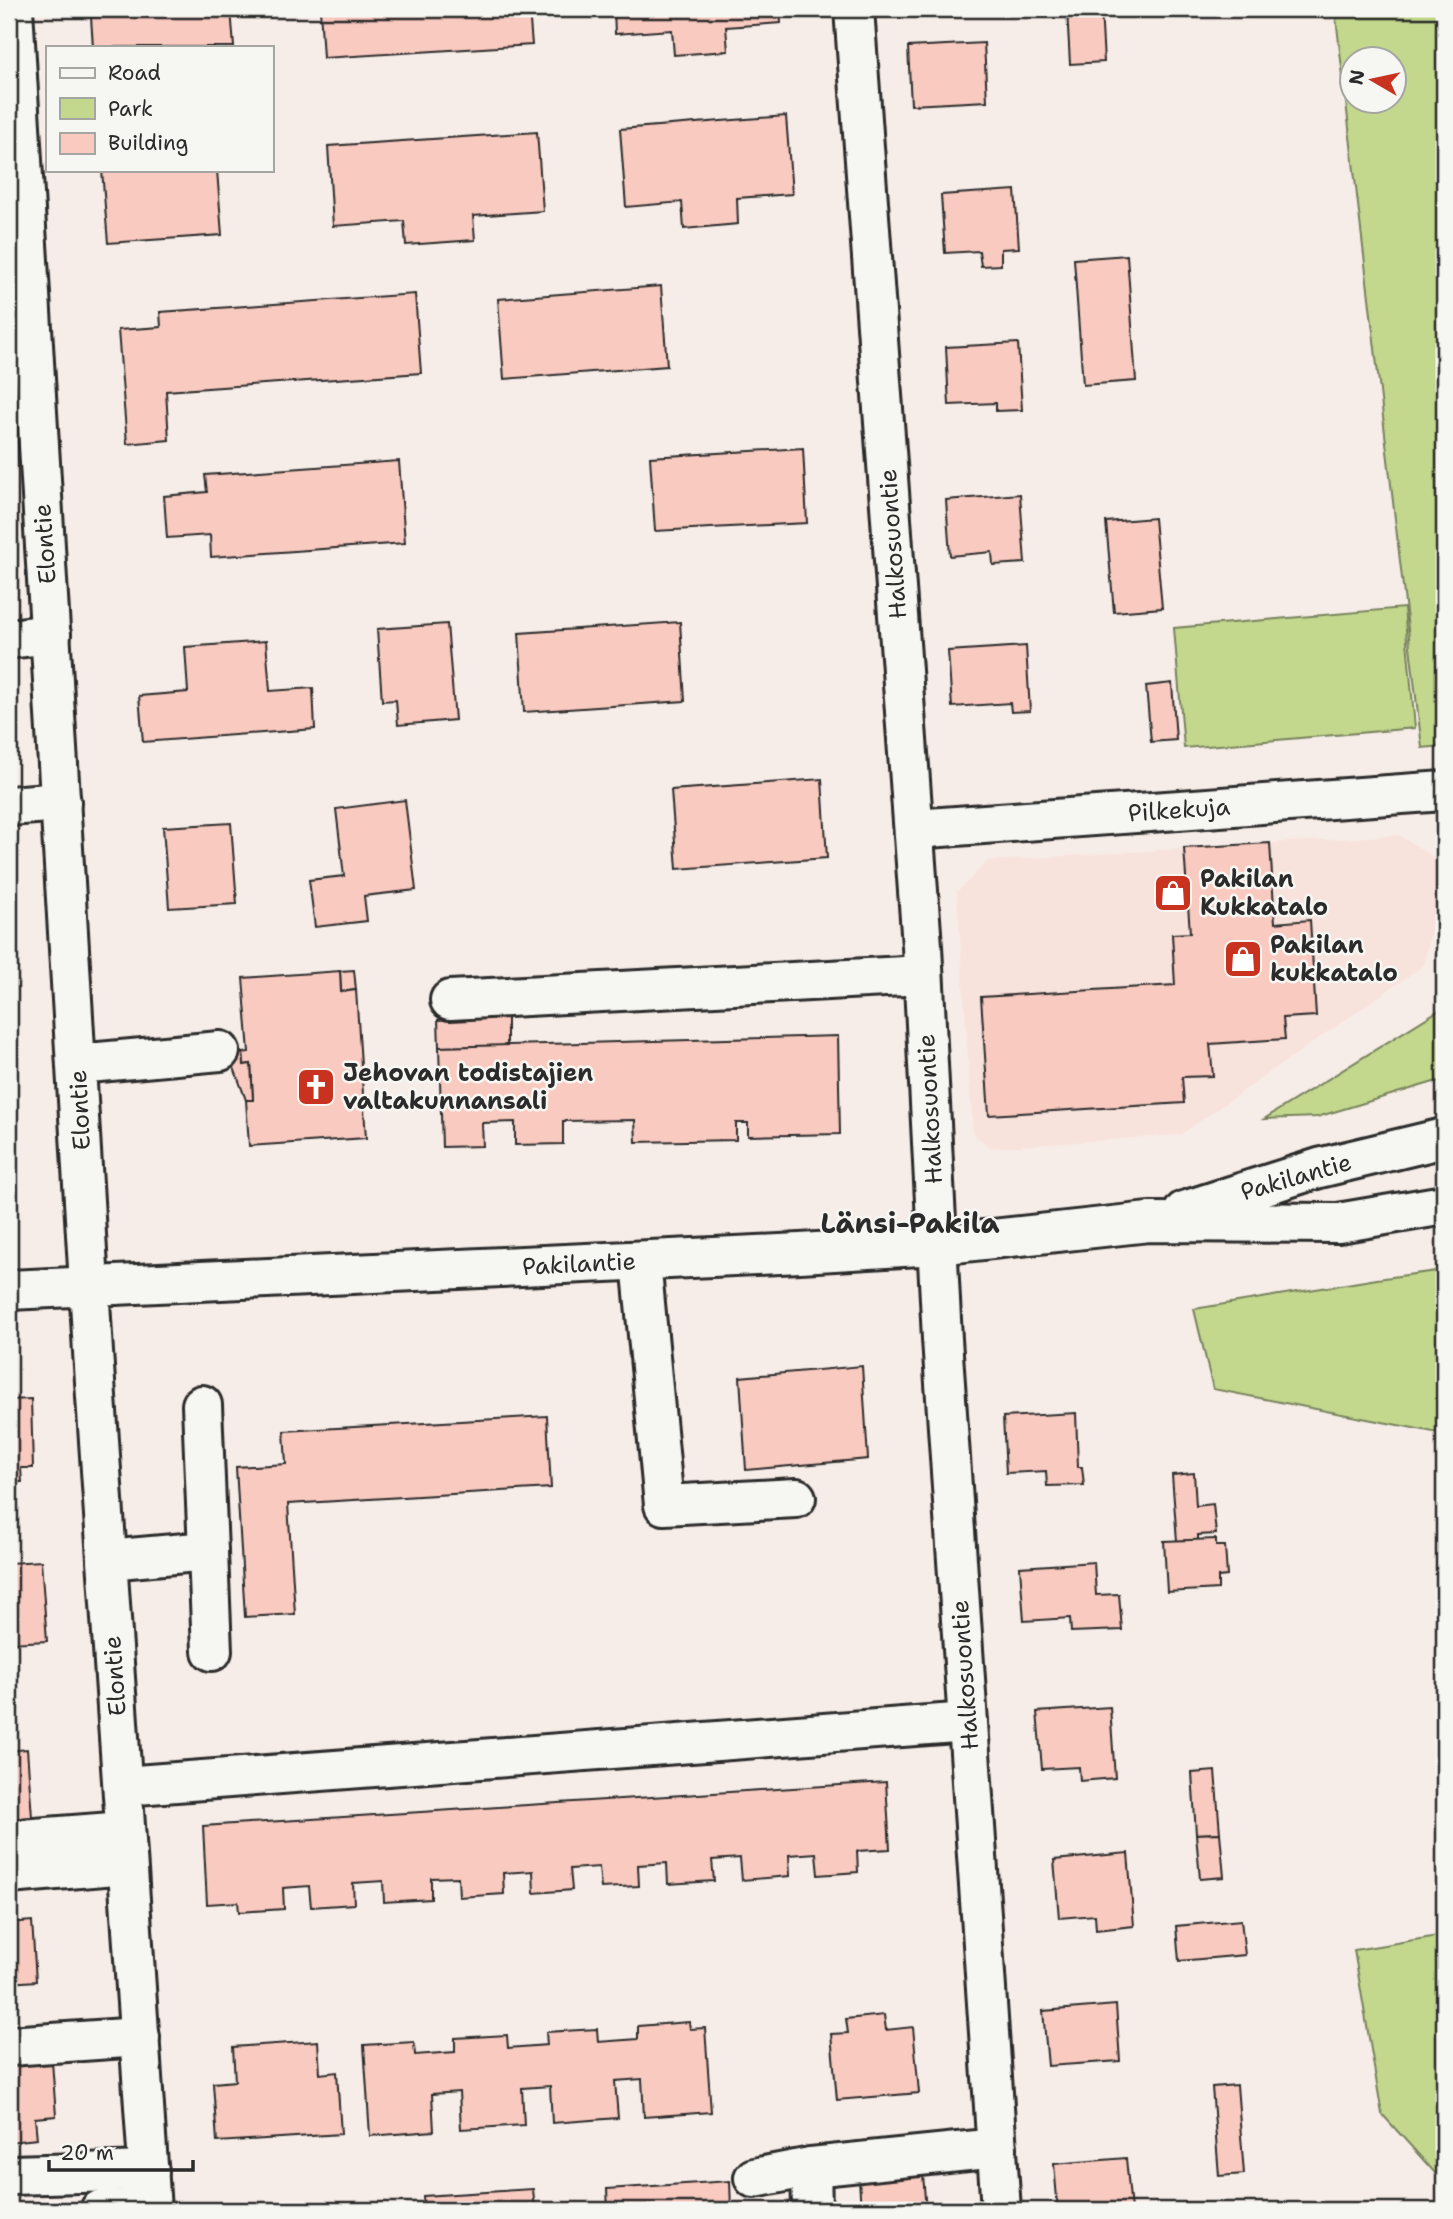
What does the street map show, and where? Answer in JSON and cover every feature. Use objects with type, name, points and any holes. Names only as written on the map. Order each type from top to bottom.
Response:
[{"type":"street","name":"Elontie","points":[[13,9],[21,339],[51,634],[107,1560],[150,2196]]},
{"type":"street","name":"Halkosuontie","points":[[854,9],[914,829],[937,1245],[1002,2210]]},
{"type":"street","points":[[9,639],[51,634]]},
{"type":"street","name":"Pilkekuja","points":[[914,829],[1444,791]]},
{"type":"street","points":[[9,806],[61,802]]},
{"type":"street","points":[[450,1000],[923,975]]},
{"type":"street","points":[[77,1064],[220,1051]]},
{"type":"street","name":"Pakilantie","points":[[1149,1222],[1319,1168],[1444,1138]]},
{"type":"street","name":"Pakilantie","points":[[9,1290],[937,1245],[1149,1222],[1338,1223],[1444,1205]]},
{"type":"street","points":[[641,1261],[664,1504],[796,1498]]},
{"type":"street","points":[[202,1405],[212,1651]]},
{"type":"street","points":[[107,1560],[208,1551]]},
{"type":"street","points":[[123,1786],[968,1722]]},
{"type":"street","points":[[9,1840],[126,1848]]},
{"type":"street","points":[[9,1874],[126,1848]]},
{"type":"street","points":[[9,2046],[140,2038]]},
{"type":"street","points":[[754,2178],[811,2167],[997,2148]]},
{"type":"street","points":[[811,2167],[812,2210]]},
{"type":"street","points":[[11,2175],[150,2196]]},
{"type":"street","points":[[100,2210],[150,2196]]},
{"type":"shaded area","points":[[1399,835],[1444,864],[1424,965],[1180,1135],[991,1148],[973,1134],[957,892],[988,861]]},
{"type":"green space","points":[[1335,9],[1444,9],[1444,316],[1438,317],[1444,394],[1444,746],[1422,748],[1348,116],[1408,116],[1408,46],[1339,46]]},
{"type":"green space","points":[[1404,608],[1415,728],[1184,748],[1174,628]]},
{"type":"green space","points":[[1444,1007],[1444,1079],[1317,1117],[1264,1119]]},
{"type":"green space","points":[[1444,1270],[1444,1434],[1213,1389],[1194,1309]]},
{"type":"green space","points":[[1444,1935],[1444,2183],[1382,2114],[1354,1950]]},
{"type":"building","points":[[231,9],[234,46],[93,46],[91,17]]},
{"type":"building","points":[[320,9],[529,9],[532,45],[323,58]]},
{"type":"building","points":[[614,9],[780,9],[781,23],[726,27],[728,51],[674,55],[672,30],[615,34]]},
{"type":"building","points":[[1067,9],[1101,9],[1104,62],[1070,64]]},
{"type":"building","points":[[984,43],[987,101],[911,105],[908,47]]},
{"type":"building","points":[[786,116],[792,194],[737,198],[738,224],[684,229],[682,202],[626,207],[620,129]]},
{"type":"building","points":[[537,132],[543,211],[473,216],[475,240],[406,245],[404,221],[333,226],[328,146]]},
{"type":"building","points":[[102,172],[217,172],[222,235],[108,243]]},
{"type":"building","points":[[1015,190],[1019,248],[1001,249],[1001,265],[981,266],[979,251],[945,253],[941,195]]},
{"type":"building","points":[[1127,255],[1136,381],[1083,385],[1074,259]]},
{"type":"building","points":[[661,286],[667,366],[504,379],[498,299]]},
{"type":"building","points":[[415,294],[421,373],[166,391],[169,440],[127,444],[118,330],[161,327],[160,312]]},
{"type":"building","points":[[1018,343],[1022,410],[996,411],[996,403],[949,405],[946,347]]},
{"type":"building","points":[[803,448],[807,523],[655,531],[650,457]]},
{"type":"building","points":[[399,461],[405,543],[211,557],[210,535],[167,538],[164,496],[207,492],[205,475]]},
{"type":"building","points":[[1020,494],[1025,563],[993,565],[992,552],[950,556],[946,500]]},
{"type":"building","points":[[1154,518],[1162,608],[1114,612],[1106,522]]},
{"type":"building","points":[[680,622],[685,701],[524,712],[519,633]]},
{"type":"building","points":[[447,624],[455,720],[398,725],[396,700],[382,701],[377,629]]},
{"type":"building","points":[[266,641],[270,691],[313,688],[315,729],[143,742],[139,696],[188,692],[185,647]]},
{"type":"building","points":[[1026,646],[1030,711],[1011,712],[1010,703],[952,707],[948,651]]},
{"type":"building","points":[[1172,683],[1176,740],[1151,742],[1146,686]]},
{"type":"building","points":[[822,779],[827,858],[677,869],[671,790]]},
{"type":"building","points":[[405,800],[416,890],[364,896],[367,921],[315,927],[309,880],[344,876],[336,809]]},
{"type":"building","points":[[231,823],[237,904],[169,908],[163,827]]},
{"type":"building","name":"Pakilan kukkatalo","points":[[1270,843],[1275,923],[1310,920],[1316,1016],[1283,1018],[1285,1039],[1210,1044],[1213,1076],[1182,1077],[1184,1103],[989,1115],[981,997],[1175,985],[1172,934],[1190,933],[1184,848]]},
{"type":"building","points":[[354,970],[356,990],[341,992],[340,971]]},
{"type":"building","points":[[340,971],[341,992],[356,990],[366,1138],[249,1146],[246,1100],[253,1100],[251,1064],[244,1065],[243,1053],[249,1052],[243,978]]},
{"type":"building","points":[[507,1015],[507,1046],[439,1047],[438,1020]]},
{"type":"building","points":[[838,1036],[840,1134],[748,1136],[748,1123],[736,1123],[736,1140],[636,1142],[635,1120],[563,1121],[563,1144],[515,1145],[515,1122],[482,1123],[483,1146],[442,1147],[439,1047]]},
{"type":"building","points":[[243,1053],[244,1065],[251,1064],[253,1100],[246,1100],[229,1054]]},
{"type":"building","points":[[862,1366],[868,1459],[746,1470],[740,1377]]},
{"type":"building","points":[[31,1399],[33,1468],[21,1468],[22,1482],[9,1482],[9,1400]]},
{"type":"building","points":[[1076,1413],[1078,1467],[1082,1467],[1084,1485],[1047,1486],[1046,1471],[1006,1473],[1003,1417]]},
{"type":"building","points":[[547,1416],[551,1488],[288,1504],[295,1614],[245,1617],[236,1467],[286,1464],[284,1431]]},
{"type":"building","points":[[1194,1473],[1196,1506],[1213,1504],[1216,1534],[1198,1535],[1198,1540],[1177,1541],[1172,1475]]},
{"type":"building","points":[[1216,1539],[1216,1546],[1225,1546],[1227,1576],[1218,1577],[1218,1589],[1167,1592],[1164,1541]]},
{"type":"building","points":[[41,1561],[47,1641],[9,1643],[9,1563]]},
{"type":"building","points":[[1094,1562],[1096,1595],[1119,1594],[1122,1630],[1071,1632],[1070,1618],[1024,1621],[1020,1567]]},
{"type":"building","points":[[1110,1707],[1115,1778],[1080,1781],[1079,1767],[1042,1769],[1037,1712]]},
{"type":"building","points":[[27,1749],[32,1817],[9,1819],[9,1751]]},
{"type":"building","points":[[1215,1771],[1220,1833],[1196,1834],[1192,1773]]},
{"type":"building","points":[[886,1782],[890,1849],[857,1851],[858,1872],[818,1875],[816,1853],[789,1855],[790,1876],[742,1880],[740,1858],[712,1860],[714,1881],[668,1884],[667,1863],[638,1865],[639,1886],[601,1888],[599,1867],[570,1869],[572,1890],[534,1893],[533,1871],[503,1873],[504,1894],[459,1897],[458,1877],[431,1878],[431,1899],[384,1902],[383,1881],[353,1883],[354,1904],[311,1907],[309,1886],[283,1888],[284,1909],[239,1912],[238,1902],[207,1904],[203,1826]]},
{"type":"building","points":[[1220,1833],[1224,1877],[1200,1879],[1196,1834]]},
{"type":"building","points":[[1128,1853],[1134,1926],[1096,1930],[1095,1915],[1059,1918],[1054,1860]]},
{"type":"building","points":[[1241,1920],[1245,1955],[1179,1961],[1176,1926]]},
{"type":"building","points":[[32,1921],[36,1981],[9,1983],[9,1923]]},
{"type":"building","points":[[1116,2005],[1120,2061],[1048,2066],[1043,2011]]},
{"type":"building","points":[[884,2015],[886,2030],[913,2027],[919,2093],[837,2100],[831,2034],[848,2033],[846,2019]]},
{"type":"building","points":[[689,2022],[690,2029],[705,2028],[711,2112],[644,2117],[642,2079],[615,2081],[618,2118],[552,2123],[550,2086],[522,2088],[524,2125],[461,2129],[459,2092],[432,2094],[434,2131],[370,2136],[364,2045],[414,2042],[415,2055],[455,2052],[455,2038],[507,2035],[508,2048],[547,2045],[546,2032],[597,2029],[598,2042],[638,2039],[638,2026]]},
{"type":"building","points":[[318,2041],[320,2074],[337,2072],[341,2134],[217,2142],[213,2083],[235,2081],[233,2047]]},
{"type":"building","points":[[52,2061],[56,2116],[35,2118],[37,2139],[9,2142],[9,2064]]},
{"type":"building","points":[[1237,2085],[1244,2174],[1219,2176],[1212,2087]]},
{"type":"building","points":[[1126,2158],[1131,2210],[1058,2210],[1054,2164]]},
{"type":"building","points":[[923,2175],[926,2210],[861,2210],[859,2180]]},
{"type":"building","points":[[730,2181],[731,2210],[608,2210],[607,2189]]},
{"type":"building","points":[[533,2189],[535,2210],[424,2210],[423,2196]]},
{"type":"place","name":"Pakilan Kukkatalo","points":[[1173,893]]},
{"type":"place","name":"Pakilan kukkatalo","points":[[1243,959]]},
{"type":"place","name":"Jehovan todistajien valtakunnansali","points":[[316,1087]]},
{"type":"district","name":"Länsi-Pakila","points":[[910,1223]]}]
